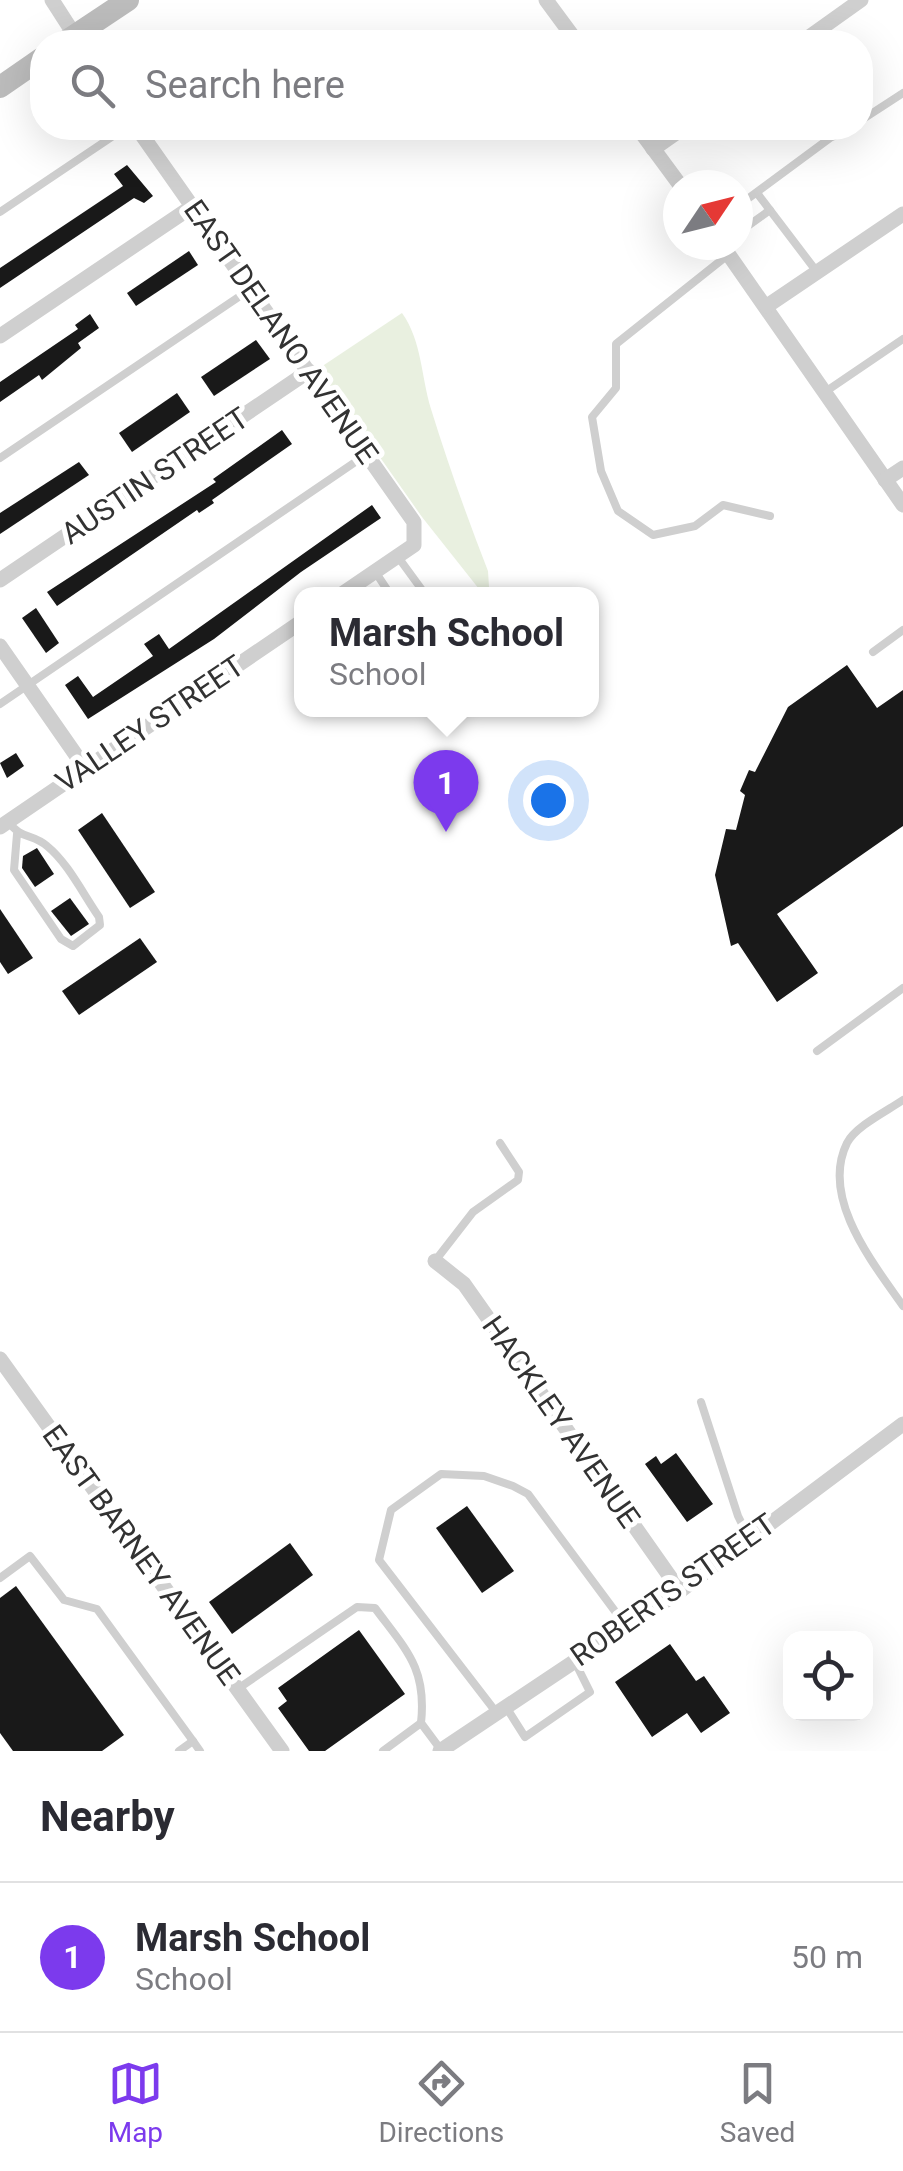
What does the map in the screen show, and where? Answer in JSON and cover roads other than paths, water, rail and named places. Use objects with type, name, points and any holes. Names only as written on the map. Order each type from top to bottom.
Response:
[{"type":"main road","points":[[87,30],[128,0]]},
{"type":"main road","points":[[0,87],[30,66]]},
{"type":"street","points":[[52,0],[68,30]]},
{"type":"street","points":[[546,0],[568,30]]},
{"type":"street","points":[[819,30],[861,0]]},
{"type":"street","name":"EAST DELANO AVENUE","points":[[146,140],[414,522],[417,539],[398,557]]},
{"type":"street","points":[[647,140],[669,170]]},
{"type":"street","points":[[654,149],[666,140]]},
{"type":"street","points":[[0,336],[192,206]]},
{"type":"street","points":[[767,306],[903,214]]},
{"type":"street","points":[[733,260],[903,506]]},
{"type":"street","name":"AUSTIN STREET","points":[[0,580],[309,372]]},
{"type":"street","points":[[886,480],[903,468]]},
{"type":"street","points":[[352,587],[398,557]]},
{"type":"street","name":"VALLEY STREET","points":[[8,828],[85,768],[294,627]]},
{"type":"street","points":[[0,646],[85,768]]},
{"type":"street","name":"HACKLEY AVENUE","points":[[435,1261],[464,1284],[680,1591]]},
{"type":"street","name":"EAST BARNEY AVENUE","points":[[0,1359],[282,1751]]},
{"type":"street","name":"ROBERTS STREET","points":[[440,1751],[680,1591],[903,1424]]},
{"type":"lane","points":[[873,113],[903,93]]},
{"type":"lane","points":[[0,212],[107,140]]},
{"type":"lane","points":[[753,195],[827,140]]},
{"type":"lane","points":[[756,193],[817,272]]},
{"type":"lane","points":[[753,222],[770,210]]},
{"type":"lane","points":[[714,260],[616,344],[616,388],[592,417],[602,471],[618,511],[653,535],[695,526],[723,504],[770,516]]},
{"type":"lane","points":[[0,458],[251,288]]},
{"type":"lane","points":[[825,392],[903,339]]},
{"type":"lane","points":[[0,704],[368,454]]},
{"type":"lane","points":[[398,557],[420,587]]},
{"type":"lane","points":[[375,572],[385,587]]},
{"type":"lane","points":[[873,652],[903,630]]},
{"type":"lane","points":[[8,828],[43,842],[99,917],[100,926],[94,934],[67,946],[12,863],[8,828]]},
{"type":"lane","points":[[818,1051],[903,988]]},
{"type":"lane","points":[[903,1100],[848,1140],[837,1177],[863,1249],[903,1306]]},
{"type":"lane","points":[[435,1261],[473,1212],[518,1180],[518,1172],[500,1142]]},
{"type":"lane","points":[[701,1402],[738,1516],[749,1538]]},
{"type":"lane","points":[[574,1660],[590,1692],[525,1737],[379,1560],[391,1510],[441,1474],[484,1476],[528,1494],[626,1626]]},
{"type":"lane","points":[[0,1578],[30,1556],[64,1600],[97,1609],[200,1751]]},
{"type":"lane","points":[[238,1689],[357,1607],[375,1608],[417,1666],[424,1694],[420,1723],[440,1751]]},
{"type":"lane","points":[[382,1751],[420,1723]]},
{"type":"lane","points":[[179,1751],[193,1741]]},
{"type":"place","name":"Marsh School","points":[[446,832]]}]
